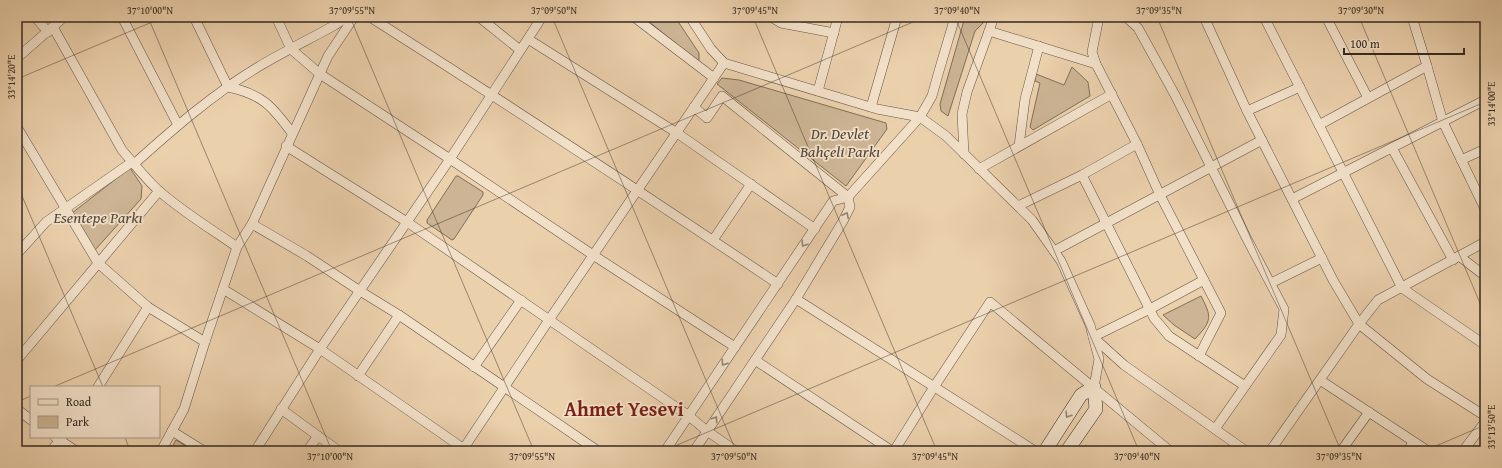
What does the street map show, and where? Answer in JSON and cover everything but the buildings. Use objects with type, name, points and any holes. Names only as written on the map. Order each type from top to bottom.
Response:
[{"type":"street","points":[[35,17],[51,29],[122,150],[133,163],[159,191],[237,247]]},
{"type":"street","points":[[17,58],[64,17]]},
{"type":"street","points":[[122,17],[178,125]]},
{"type":"street","points":[[194,17],[228,87]]},
{"type":"street","points":[[276,17],[291,49],[320,74],[735,347]]},
{"type":"street","points":[[17,254],[46,222],[133,163],[178,125],[228,87],[258,67],[336,25],[347,17]]},
{"type":"street","points":[[161,451],[184,409],[237,247],[252,224],[328,56],[354,17]]},
{"type":"street","points":[[370,17],[638,190],[778,284]]},
{"type":"street","points":[[479,17],[520,50]]},
{"type":"street","points":[[255,451],[320,349],[450,159],[542,17]]},
{"type":"street","points":[[634,17],[714,78]]},
{"type":"street","points":[[690,17],[711,49],[724,63],[871,107],[920,117],[946,136],[1032,220],[1061,261],[1090,325],[1099,359],[1094,387],[1096,409],[1067,451]]},
{"type":"street","points":[[771,17],[781,23],[834,33]]},
{"type":"street","points":[[818,91],[838,17]]},
{"type":"street","points":[[871,107],[897,17]]},
{"type":"street","points":[[665,451],[833,201],[848,197],[920,117],[932,96],[955,17]]},
{"type":"street","points":[[964,154],[962,114],[967,92],[994,17]]},
{"type":"street","points":[[1099,17],[1092,52],[1096,64],[1137,144],[1160,194],[1222,313],[1199,356]]},
{"type":"street","points":[[1126,17],[1138,28],[1175,95],[1284,309],[1281,335],[1215,429]]},
{"type":"street","points":[[1204,17],[1247,111],[1333,280],[1359,324],[1427,379],[1485,416]]},
{"type":"street","points":[[1264,17],[1402,288],[1485,345]]},
{"type":"street","points":[[1326,17],[1368,98]]},
{"type":"street","points":[[1412,17],[1443,122],[1485,209]]},
{"type":"street","points":[[989,31],[1096,64]]},
{"type":"street","points":[[528,38],[677,133],[815,229]]},
{"type":"street","points":[[1019,146],[1025,99],[1039,46]]},
{"type":"street","points":[[223,289],[320,349],[464,450],[548,320],[724,63]]},
{"type":"street","points":[[1319,125],[1427,66]]},
{"type":"street","points":[[228,87],[246,91],[266,103],[275,111],[292,133]]},
{"type":"street","points":[[1247,111],[1300,87]]},
{"type":"street","points":[[979,169],[1112,94]]},
{"type":"street","points":[[694,108],[707,118],[722,96],[848,197],[850,207],[796,299],[694,451]]},
{"type":"street","points":[[1292,200],[1485,100]]},
{"type":"street","points":[[17,127],[98,263],[148,307],[205,342]]},
{"type":"street","points":[[1054,251],[1262,140]]},
{"type":"street","points":[[1018,206],[1082,175],[1137,144]]},
{"type":"street","points":[[286,146],[407,222],[688,416],[736,451]]},
{"type":"street","points":[[1392,148],[1456,258],[1485,276]]},
{"type":"street","points":[[1461,160],[1485,149]]},
{"type":"street","points":[[1082,175],[1154,318],[1169,336],[1245,386]]},
{"type":"street","points":[[714,240],[751,184]]},
{"type":"street","points":[[17,360],[159,191]]},
{"type":"street","points":[[252,224],[307,256],[399,315],[598,451]]},
{"type":"street","points":[[1270,451],[1359,324],[1378,300],[1485,242]]},
{"type":"street","points":[[1271,283],[1322,258]]},
{"type":"street","points":[[1093,337],[1204,280]]},
{"type":"street","points":[[796,299],[1035,451]]},
{"type":"street","points":[[474,367],[520,300]]},
{"type":"street","points":[[754,360],[893,451],[990,302],[1170,451]]},
{"type":"street","points":[[99,386],[148,307]]},
{"type":"street","points":[[358,376],[399,315]]},
{"type":"street","points":[[1093,337],[1124,364],[1246,451]]},
{"type":"street","points":[[1320,380],[1428,451]]},
{"type":"street","points":[[1045,451],[1081,395],[1094,387]]},
{"type":"street","points":[[282,409],[339,451]]},
{"type":"street","points":[[17,410],[30,419]]},
{"type":"street","points":[[1341,451],[1369,412]]},
{"type":"street","points":[[1463,451],[1485,422]]},
{"type":"street","points":[[172,431],[204,451]]},
{"type":"street","points":[[307,451],[318,436]]},
{"type":"street","points":[[51,451],[59,438],[76,451]]},
{"type":"street","points":[[1408,451],[1413,442]]},
{"type":"green space","points":[[643,17],[675,17],[699,53],[699,62]]},
{"type":"green space","points":[[965,17],[989,17],[975,31],[948,116],[941,111],[940,104]]},
{"type":"green space","points":[[1072,67],[1088,82],[1090,96],[1033,130],[1030,127],[1040,83],[1035,81],[1036,74],[1064,85]]},
{"type":"green space","name":"Dr. Devlet Bahçeli Parkı","points":[[722,78],[739,80],[886,123],[887,129],[846,186],[717,84]]},
{"type":"green space","name":"Esentepe Parkı","points":[[130,168],[142,186],[141,199],[95,250],[72,213]]},
{"type":"green space","points":[[456,176],[483,192],[483,195],[452,240],[427,223],[427,220]]},
{"type":"green space","points":[[1201,296],[1207,309],[1208,319],[1205,328],[1195,339],[1174,325],[1163,315]]},
{"type":"green space","points":[[176,440],[194,451],[170,451]]},
{"type":"district","name":"Ahmet Yesevi","points":[[624,409]]}]
